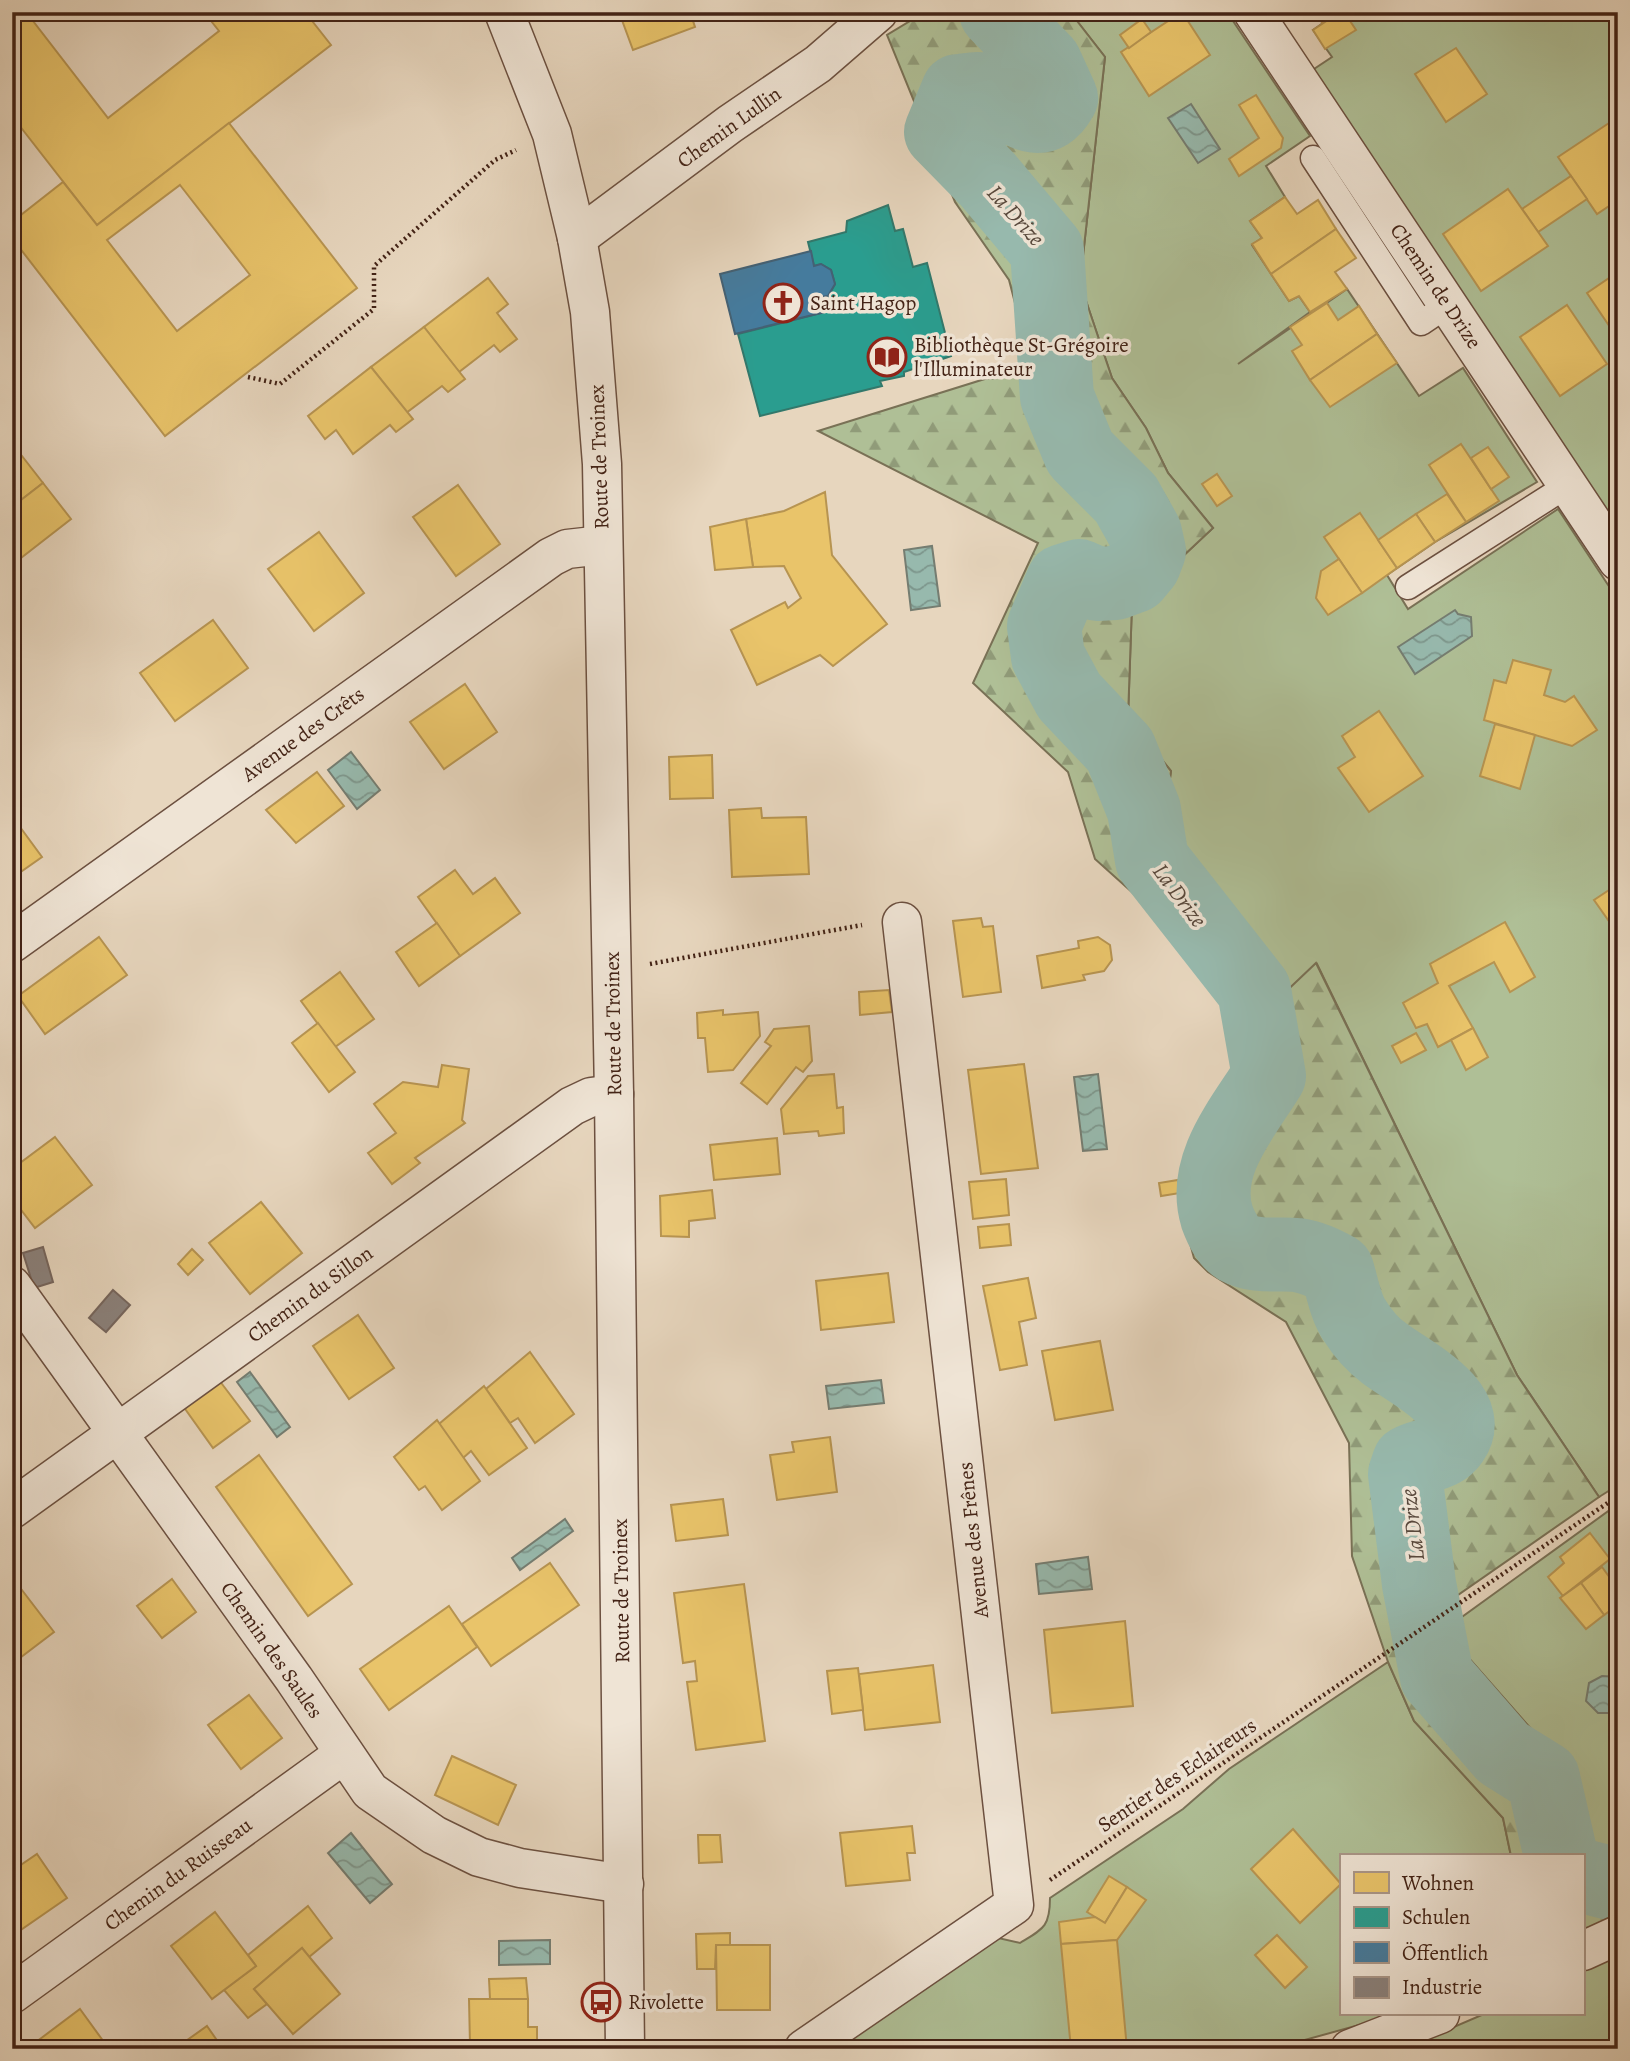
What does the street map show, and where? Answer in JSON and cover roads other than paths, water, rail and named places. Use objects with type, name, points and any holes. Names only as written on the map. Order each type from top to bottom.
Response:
[{"type":"street","name":"Route de Troinex","points":[[504,12],[552,134],[577,238],[590,313],[596,373],[603,545],[612,970],[625,2049]]},
{"type":"street","name":"Chemin Lullin","points":[[577,238],[730,124],[818,64],[878,12]]},
{"type":"street","name":"Chemin de Drize","points":[[1253,12],[1434,322],[1568,485],[1618,561]]},
{"type":"street","name":"Avenue des Crêts","points":[[12,943],[551,557],[567,549],[603,545]]},
{"type":"street","name":"Avenue des Frênes","points":[[804,2049],[1014,1905],[902,922]]},
{"type":"street","name":"Chemin du Sillon","points":[[12,1509],[572,1106],[591,1097],[614,1094]]},
{"type":"street","name":"Chemin des Saules","points":[[12,1286],[294,1679],[370,1791],[406,1818],[479,1857],[520,1868],[624,1884]]},
{"type":"street","name":"Chemin du Ruisseau","points":[[12,1994],[344,1754]]},
{"type":"street","points":[[1584,1951],[1618,1935]]},
{"type":"street","points":[[1350,2049],[1435,2016]]},
{"type":"lane","points":[[1313,159],[1434,322]]},
{"type":"lane","points":[[1408,587],[1568,485]]},
{"type":"water","points":[[1191,104],[1220,149],[1198,163],[1168,118]]},
{"type":"water","points":[[932,546],[940,606],[911,610],[904,550]]},
{"type":"water","points":[[1455,610],[1458,614],[1471,617],[1472,636],[1415,674],[1398,647]]},
{"type":"water","points":[[351,752],[380,790],[357,809],[328,770]]},
{"type":"water","points":[[1098,1074],[1107,1149],[1083,1151],[1074,1077]]},
{"type":"water","points":[[250,1372],[290,1427],[277,1437],[237,1382]]},
{"type":"water","points":[[881,1380],[884,1403],[829,1409],[826,1386]]},
{"type":"water","points":[[565,1519],[573,1531],[520,1570],[512,1558]]},
{"type":"water","points":[[1088,1557],[1092,1589],[1039,1594],[1036,1564]]},
{"type":"water","points":[[1602,1676],[1618,1677],[1618,1713],[1598,1713],[1586,1701],[1589,1683]]},
{"type":"water","points":[[351,1833],[392,1884],[370,1903],[328,1853]]},
{"type":"water","points":[[550,1940],[550,1964],[499,1965],[499,1941]]},
{"type":"waterway","name":"La Drize","points":[[996,12],[1045,63],[1061,98],[1052,110],[1042,115],[1032,115],[980,89],[958,91],[941,132],[988,180],[1047,250],[1057,397],[1080,453],[1126,499],[1145,533],[1149,551],[1144,564],[1134,576],[1115,583],[1097,584],[1079,576],[1063,581],[1044,626],[1048,657],[1069,696],[1120,750],[1144,810],[1152,860],[1254,990],[1269,1076],[1237,1125],[1220,1161],[1215,1179],[1217,1217],[1228,1238],[1238,1248],[1260,1254],[1302,1256],[1337,1270],[1349,1309],[1364,1334],[1384,1353],[1436,1390],[1456,1414],[1457,1427],[1448,1446],[1409,1462],[1405,1474],[1419,1584],[1437,1677],[1503,1753],[1543,1778],[1561,1854]]},
{"type":"waterway","name":"La Drize","points":[[1584,1876],[1618,1885]]},
{"type":"place","name":"Saint Hagop","points":[[783,303]]},
{"type":"place","name":"Bibliothèque St-Grégoire l'Illuminateur","points":[[887,357]]},
{"type":"place","name":"Rivolette","points":[[601,2002]]}]
